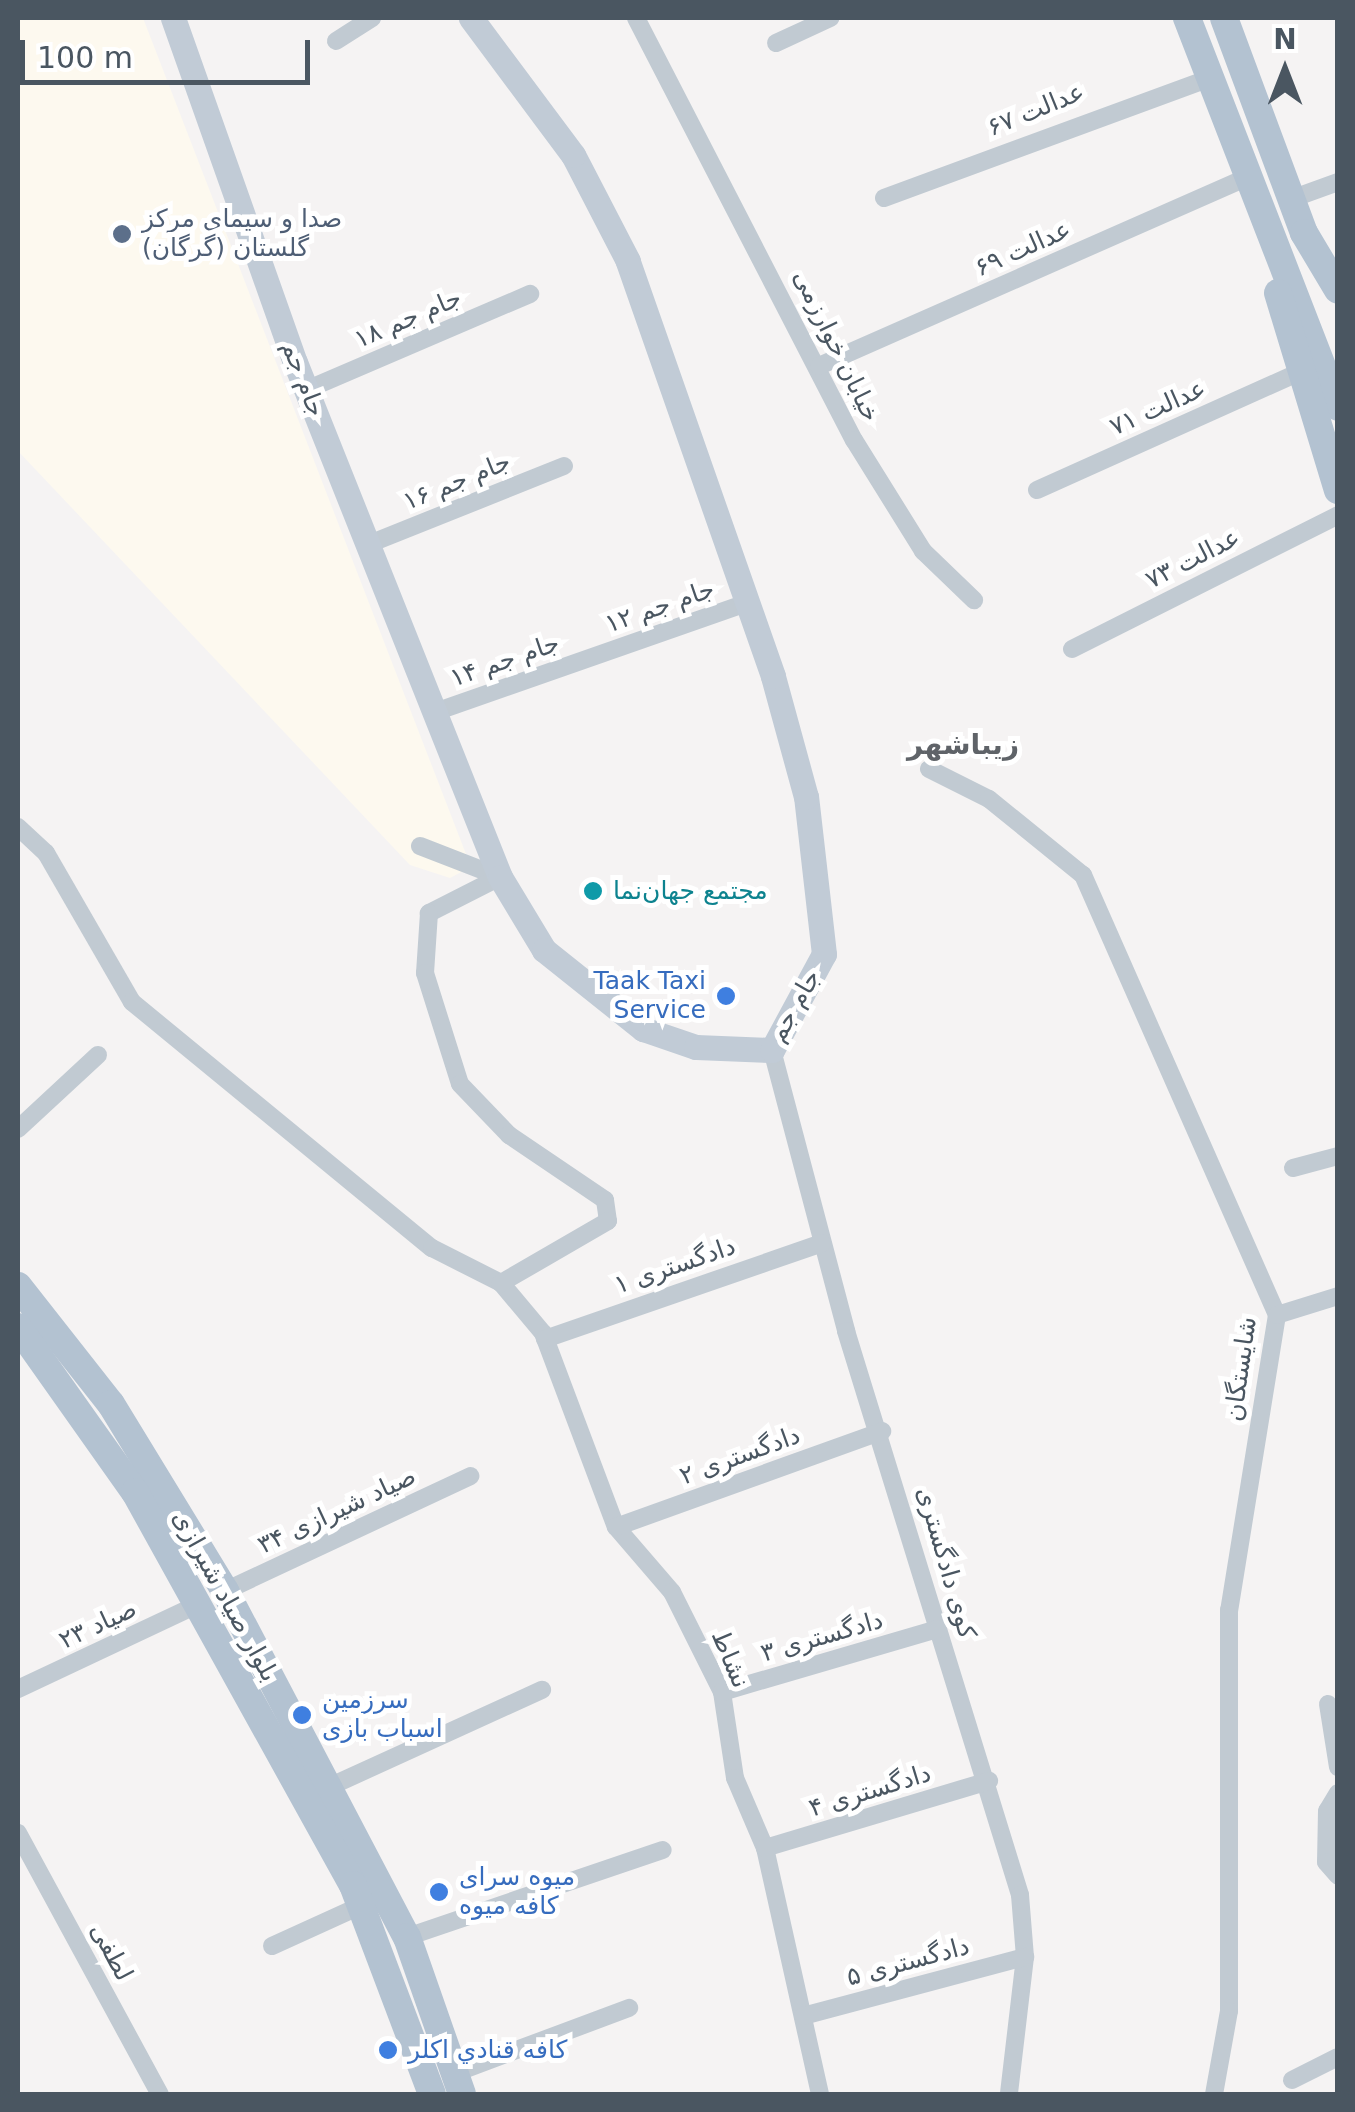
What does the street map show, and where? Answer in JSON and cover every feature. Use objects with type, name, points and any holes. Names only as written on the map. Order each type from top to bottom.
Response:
[{"type":"main road","points":[[1338,358],[1304,233],[1225,20],[1191,26],[1271,242],[1338,407]]},
{"type":"main road","points":[[1304,233],[1338,290]]},
{"type":"main road","points":[[1271,242],[1300,372],[1338,490]]},
{"type":"main road","name":"بلوار صیاد شیرازی","points":[[18,1286],[111,1404],[225,1591],[331,1786],[407,1938],[458,2084]]},
{"type":"main road","name":"بلوار صیاد شیرازی","points":[[18,1327],[86,1416],[199,1604],[362,1905],[432,2094]]},
{"type":"street","name":"جام جم","points":[[173,18],[306,390],[500,877],[544,950],[642,1028],[696,1046],[772,1050],[824,954],[822,902],[806,796],[746,603],[628,261],[573,154],[471,18]]},
{"type":"street","points":[[336,41],[372,18]]},
{"type":"street","name":"خیابان خوارزمی","points":[[636,18],[682,95],[818,366],[923,551],[974,600]]},
{"type":"street","points":[[776,44],[830,18]]},
{"type":"street","name":"عدالت ۶۷","points":[[884,198],[1210,78]]},
{"type":"street","name":"عدالت ۶۹","points":[[818,366],[1247,178]]},
{"type":"street","points":[[1292,199],[1338,182]]},
{"type":"street","name":"۱۸ جام جم","points":[[306,390],[530,294]]},
{"type":"street","name":"عدالت ۷۱","points":[[1038,490],[1300,372]]},
{"type":"street","name":"۱۶ جام جم","points":[[369,544],[564,466]]},
{"type":"street","name":"عدالت ۷۳","points":[[1072,648],[1338,515]]},
{"type":"street","name":"۱۲ جام جم","points":[[591,657],[746,603]]},
{"type":"street","name":"۱۴ جام جم","points":[[435,712],[591,657]]},
{"type":"street","name":"شایستگان","points":[[929,769],[989,800],[1082,876],[1277,1315],[1229,1610],[1229,2011],[1214,2094]]},
{"type":"street","points":[[18,827],[46,853],[132,1002],[432,1248],[502,1283],[608,1221],[605,1200],[509,1135],[460,1084],[426,973],[428,912],[500,877]]},
{"type":"street","points":[[420,846],[500,877]]},
{"type":"street","name":"کوی دادگستری","points":[[772,1050],[822,1243],[882,1432],[937,1629],[989,1781],[1025,1957],[1009,2094]]},
{"type":"street","points":[[18,1129],[98,1055]]},
{"type":"street","points":[[1294,1168],[1338,1156]]},
{"type":"street","name":"دادگستری ۱","points":[[545,1338],[822,1243]]},
{"type":"street","name":"نشاط","points":[[502,1283],[545,1338],[616,1527],[672,1592],[722,1692],[735,1778],[765,1848],[820,2094]]},
{"type":"street","points":[[1277,1315],[1338,1296]]},
{"type":"street","name":"دادگستری ۲","points":[[616,1527],[882,1432]]},
{"type":"street","name":"صیاد شیرازی ۳۴","points":[[225,1591],[470,1476]]},
{"type":"street","name":"صیاد ۲۳","points":[[18,1688],[199,1604]]},
{"type":"street","name":"دادگستری ۳","points":[[722,1692],[937,1629]]},
{"type":"street","points":[[331,1786],[542,1690]]},
{"type":"street","points":[[1328,1704],[1338,1767]]},
{"type":"street","name":"دادگستری ۴","points":[[765,1848],[989,1781]]},
{"type":"street","points":[[1338,1793],[1328,1811],[1326,1862],[1338,1876]]},
{"type":"street","name":"لطفی","points":[[18,1834],[160,2094]]},
{"type":"street","points":[[407,1938],[663,1850]]},
{"type":"street","points":[[272,1946],[362,1905]]},
{"type":"street","name":"دادگستری ۵","points":[[803,2016],[1025,1957]]},
{"type":"street","points":[[458,2084],[628,2008]]},
{"type":"street","points":[[1292,2080],[1338,2058]]},
{"type":"shaded area","name":"صدا و سیمای مرکز گلستان (گرگان)","points":[[18,18],[143,18],[471,867],[450,878],[410,865],[18,451]]},
{"type":"place","name":"صدا و سیمای مرکز گلستان (گرگان)","points":[[122,234]]},
{"type":"place","name":"مجتمع جهان‌نما","points":[[593,891]]},
{"type":"place","name":"Taak Taxi Service","points":[[726,996]]},
{"type":"place","name":"سرزمین اسباب بازی","points":[[302,1715]]},
{"type":"place","name":"میوه سرای کافه میوه","points":[[439,1892]]},
{"type":"place","name":"كافه قنادي اكلر","points":[[388,2050]]},
{"type":"district","name":"زیباشهر","points":[[963,745]]}]
